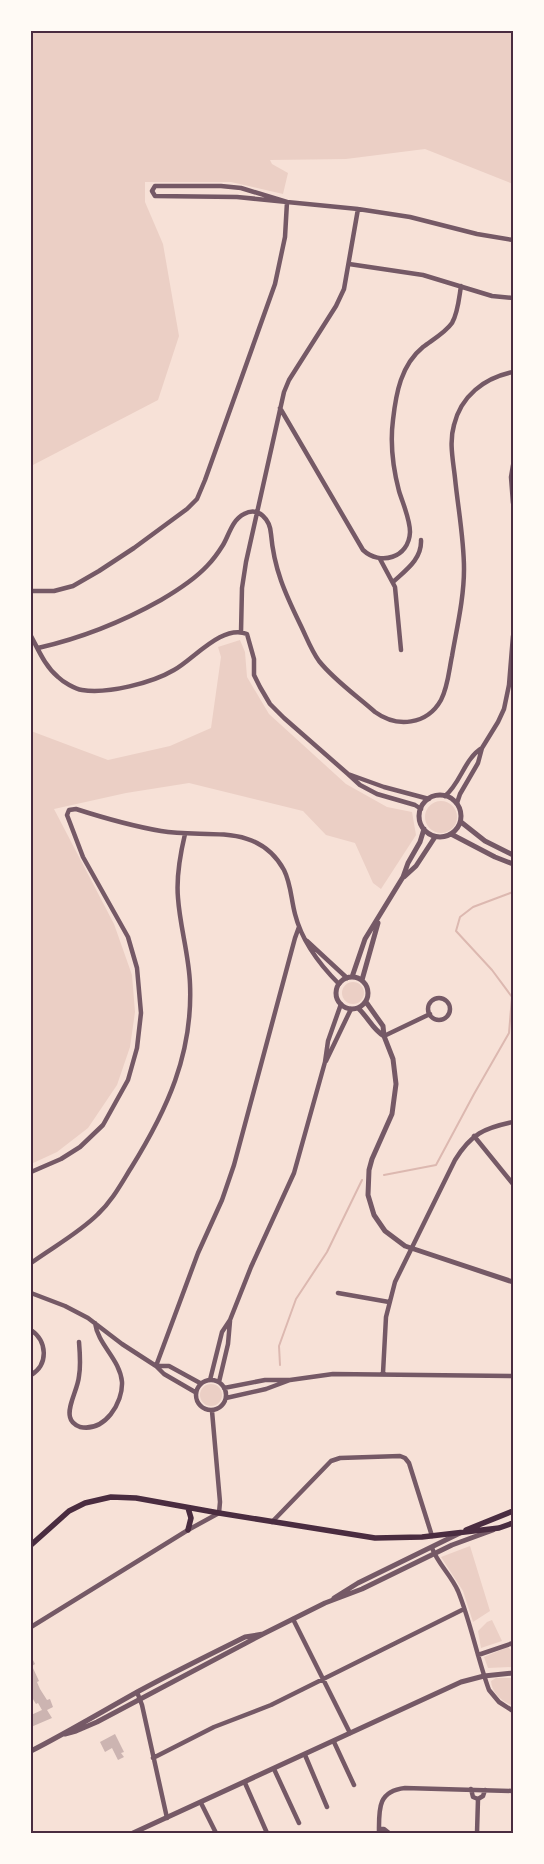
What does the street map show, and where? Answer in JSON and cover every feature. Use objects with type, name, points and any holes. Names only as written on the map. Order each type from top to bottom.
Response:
[{"type":"main road","points":[[31,1545],[61,1517],[77,1506],[111,1497],[128,1497],[375,1538],[401,1539],[432,1536],[499,1528],[513,1523]]},
{"type":"main road","points":[[188,1508],[191,1518],[188,1530]]},
{"type":"main road","points":[[461,1532],[513,1510]]},
{"type":"street","points":[[287,202],[241,188],[221,186],[155,186],[152,191],[155,196],[237,197],[410,217],[488,236],[513,240]]},
{"type":"street","points":[[31,591],[54,591],[73,586],[134,548],[186,510],[197,498],[275,284],[285,237],[287,202]]},
{"type":"street","points":[[241,632],[244,575],[280,408],[289,380],[340,298],[346,283],[358,210]]},
{"type":"street","points":[[349,264],[423,275],[492,296],[513,298]]},
{"type":"street","points":[[280,408],[360,547],[367,554],[380,559],[389,559],[401,552],[407,544],[410,534],[397,483],[392,449],[392,422],[399,385],[404,371],[412,358],[451,324],[456,313],[461,286]]},
{"type":"street","points":[[38,648],[75,638],[111,625],[146,609],[180,588],[194,578],[211,561],[239,517],[248,512],[257,512],[270,525],[274,560],[281,583],[311,648],[320,661],[383,718],[402,722],[413,721],[423,717],[434,710],[444,693],[463,597],[464,555],[451,446],[454,424],[463,403],[473,391],[492,378],[513,372]]},
{"type":"street","points":[[513,465],[511,477],[513,503]]},
{"type":"street","points":[[393,582],[417,558],[421,540]]},
{"type":"street","points":[[380,559],[393,582],[396,593],[401,650]]},
{"type":"street","points":[[31,636],[45,663],[59,679],[80,690],[96,691],[147,681],[174,670],[218,637],[241,632],[247,634],[254,659],[254,675],[270,704],[360,785],[371,792],[415,805],[421,809]]},
{"type":"street","points":[[457,804],[460,794],[478,763],[482,748],[498,722],[506,701],[513,636]]},
{"type":"street","points":[[445,796],[452,790],[471,757],[482,748]]},
{"type":"street","points":[[348,774],[384,787],[429,799]]},
{"type":"street","points":[[445,796],[457,804],[461,814],[460,822],[457,829],[451,834],[435,837],[424,829],[420,820],[421,809],[429,799],[445,796]]},
{"type":"street","points":[[31,1172],[61,1159],[80,1147],[103,1125],[128,1080],[137,1048],[141,1012],[137,968],[128,937],[82,857],[67,815],[69,810],[74,809],[148,829],[185,834],[233,834],[253,840],[276,858],[287,878],[299,927],[317,961],[339,984]]},
{"type":"street","points":[[460,822],[485,841],[513,855]]},
{"type":"street","points":[[306,940],[350,977],[362,980],[368,990],[366,1002],[358,1008],[351,1009],[341,1004],[336,992],[339,984],[350,977],[365,940],[404,877],[408,863],[420,842],[424,829]]},
{"type":"street","points":[[31,1263],[84,1226],[107,1204],[153,1132],[172,1091],[185,1046],[190,1008],[188,962],[178,890],[178,869],[185,834]]},
{"type":"street","points":[[451,834],[495,857],[513,864]]},
{"type":"street","points":[[404,877],[416,866],[435,837]]},
{"type":"street","points":[[362,980],[378,920]]},
{"type":"street","points":[[156,1366],[198,1253],[222,1200],[234,1165],[299,927]]},
{"type":"street","points":[[435,998],[443,998],[448,1003],[450,1010],[443,1018],[436,1019],[430,1014],[429,1007],[435,998]]},
{"type":"street","points":[[366,1002],[382,1024],[394,1067],[396,1100],[390,1121],[370,1164],[368,1195],[374,1215],[394,1240],[411,1249],[513,1282]]},
{"type":"street","points":[[210,1380],[222,1332],[230,1320],[251,1267],[294,1173],[325,1062],[328,1041],[341,1004]]},
{"type":"street","points":[[358,1008],[368,1018],[377,1032],[384,1036]]},
{"type":"street","points":[[325,1062],[351,1009]]},
{"type":"street","points":[[384,1036],[430,1014]]},
{"type":"street","points":[[383,1374],[389,1302],[395,1282],[455,1160],[474,1136],[486,1129],[513,1122]]},
{"type":"street","points":[[474,1136],[513,1184]]},
{"type":"street","points":[[31,1293],[65,1306],[95,1323],[122,1344],[156,1366],[164,1374],[196,1392]]},
{"type":"street","points":[[338,1293],[389,1302]]},
{"type":"street","points":[[219,1382],[228,1344],[230,1320]]},
{"type":"street","points":[[79,1342],[79,1378],[75,1394],[68,1409],[70,1419],[75,1425],[85,1428],[101,1423],[108,1416],[119,1400],[122,1389],[118,1367],[99,1335],[95,1323]]},
{"type":"street","points":[[31,1330],[42,1341],[44,1354],[41,1366],[31,1375]]},
{"type":"street","points":[[156,1366],[169,1366],[200,1384]]},
{"type":"street","points":[[224,1388],[265,1380],[290,1380],[333,1374],[513,1376]]},
{"type":"street","points":[[226,1398],[224,1388],[219,1382],[210,1380],[200,1384],[196,1392],[196,1399],[199,1405],[205,1410],[212,1410],[219,1408],[226,1398],[266,1389],[290,1380]]},
{"type":"street","points":[[31,1627],[188,1530],[219,1513],[220,1502],[212,1410]]},
{"type":"street","points":[[272,1522],[331,1461],[340,1458],[400,1456],[409,1463],[432,1536]]},
{"type":"street","points":[[65,1734],[97,1722],[263,1634],[326,1603],[358,1583],[433,1550],[499,1528]]},
{"type":"street","points":[[433,1550],[461,1532]]},
{"type":"street","points":[[433,1550],[452,1580],[464,1609],[488,1690],[494,1698],[513,1711]]},
{"type":"street","points":[[154,1758],[214,1727],[253,1713],[464,1609]]},
{"type":"street","points":[[293,1619],[350,1734]]},
{"type":"street","points":[[31,1751],[65,1734],[82,1722],[137,1692],[245,1637],[263,1634]]},
{"type":"street","points":[[478,1654],[513,1643]]},
{"type":"street","points":[[133,1833],[450,1687],[484,1676],[513,1673]]},
{"type":"street","points":[[137,1692],[141,1699],[166,1818]]},
{"type":"street","points":[[334,1742],[354,1785]]},
{"type":"street","points":[[305,1755],[327,1807]]},
{"type":"street","points":[[274,1769],[299,1823]]},
{"type":"street","points":[[244,1783],[268,1833]]},
{"type":"street","points":[[389,1833],[384,1829],[379,1831],[380,1805],[384,1797],[395,1790],[405,1788],[513,1790]]},
{"type":"street","points":[[471,1789],[473,1797],[478,1799]]},
{"type":"street","points":[[478,1799],[483,1796],[485,1790]]},
{"type":"street","points":[[477,1833],[478,1799]]},
{"type":"street","points":[[201,1802],[216,1833]]},
{"type":"shaded area","points":[[31,31],[513,31],[513,184],[425,149],[346,159],[270,160],[272,164],[288,173],[283,194],[231,182],[145,182],[145,202],[163,244],[179,336],[158,400],[31,466]]},
{"type":"shaded area","points":[[240,640],[245,652],[247,677],[269,714],[346,784],[387,807],[412,812],[416,835],[381,889],[373,883],[355,843],[326,835],[303,811],[189,783],[126,793],[54,809],[114,924],[132,975],[135,1012],[130,1047],[117,1085],[88,1128],[57,1152],[31,1164],[31,731],[108,760],[170,746],[211,728],[221,657],[218,647]]},
{"type":"shaded area","points":[[441,801],[447,802],[452,806],[456,811],[456,823],[452,828],[447,832],[441,833],[435,832],[430,828],[426,823],[425,817],[426,811],[430,806],[435,802]]},
{"type":"shaded area","points":[[349,982],[357,982],[364,989],[364,997],[357,1004],[349,1004],[342,997],[342,989]]},
{"type":"shaded area","points":[[211,1384],[219,1387],[222,1395],[219,1403],[211,1406],[203,1403],[200,1395],[203,1387]]},
{"type":"shaded area","points":[[470,1546],[490,1611],[473,1622],[463,1591],[441,1557]]},
{"type":"shaded area","points":[[492,1620],[502,1641],[481,1648],[478,1631],[487,1622]]},
{"type":"shaded area","points":[[508,1647],[513,1652],[513,1667],[488,1668],[484,1657]]},
{"type":"shaded area","points":[[496,1678],[513,1678],[513,1706],[501,1699],[493,1690],[491,1681]]},
{"type":"building","points":[[33,1660],[35,1664],[32,1666],[39,1681],[37,1682],[47,1700],[50,1699],[53,1707],[47,1710],[52,1718],[31,1727],[31,1715],[42,1710],[31,1696],[31,1661]]},
{"type":"building","points":[[115,1734],[124,1752],[121,1753],[124,1757],[118,1760],[112,1748],[105,1752],[100,1742]]},
{"type":"waterway","points":[[384,1175],[436,1165],[509,1033],[512,997],[492,970],[456,931],[460,917],[473,907],[513,892]]},
{"type":"waterway","points":[[280,1365],[279,1346],[296,1299],[327,1252],[362,1180]]}]
